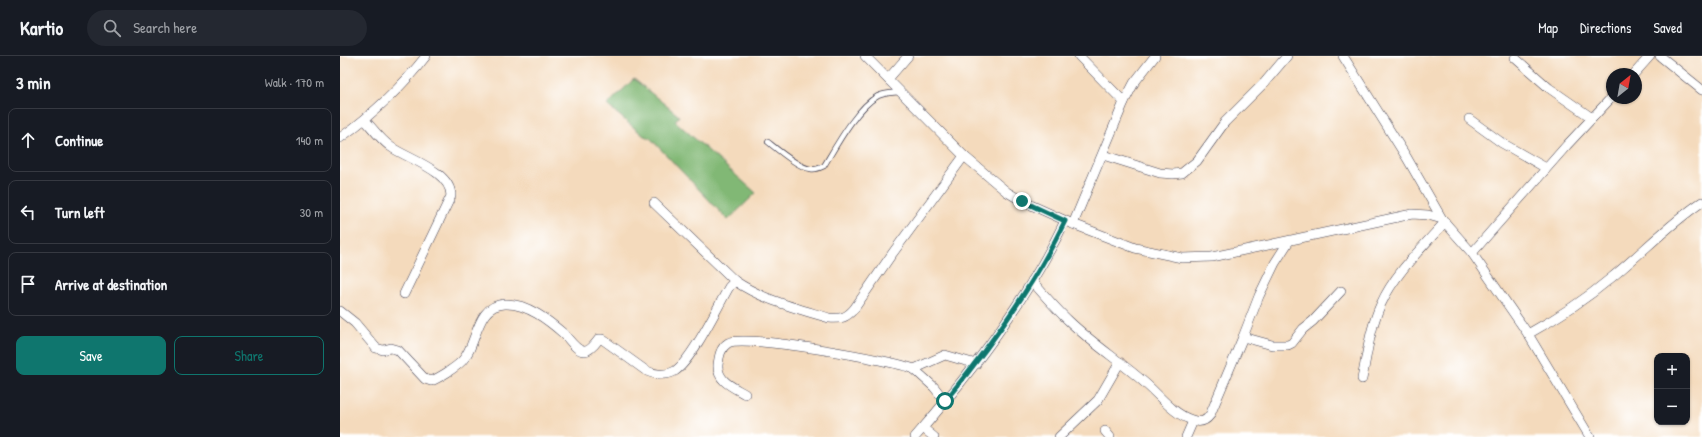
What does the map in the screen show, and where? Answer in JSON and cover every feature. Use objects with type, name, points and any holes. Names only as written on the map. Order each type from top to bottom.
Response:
[{"type":"street","points":[[340,138],[365,120],[405,81],[426,56]]},
{"type":"street","points":[[865,56],[964,156],[1007,192],[1022,201],[1069,222],[1135,248],[1182,258],[1212,257],[1412,214],[1428,215],[1444,221]]},
{"type":"street","points":[[888,79],[908,56]]},
{"type":"street","points":[[1079,56],[1124,102]]},
{"type":"street","points":[[915,437],[976,364],[1032,281],[1069,222],[1102,155],[1124,102],[1134,84],[1155,56]]},
{"type":"street","points":[[1102,155],[1160,173],[1182,173],[1197,161],[1225,122],[1265,82],[1287,56]]},
{"type":"street","points":[[1343,56],[1407,158],[1444,221],[1472,253],[1528,334],[1590,437]]},
{"type":"street","points":[[1639,68],[1650,56]]},
{"type":"street","points":[[1660,56],[1702,90]]},
{"type":"street","points":[[1515,58],[1549,88],[1592,118]]},
{"type":"street","points":[[1472,253],[1546,168],[1606,103]]},
{"type":"street","points":[[1469,119],[1502,143],[1546,168]]},
{"type":"street","points":[[365,120],[389,146],[440,175],[451,188],[450,196],[404,294]]},
{"type":"street","points":[[654,203],[734,281],[762,297],[829,318],[840,319],[847,317],[854,309],[892,254],[964,156]]},
{"type":"street","points":[[1528,334],[1564,312],[1611,278],[1662,232],[1702,202]]},
{"type":"street","points":[[1362,379],[1374,322],[1387,292],[1400,273],[1444,221]]},
{"type":"street","points":[[1032,281],[1070,322],[1120,362],[1177,412],[1192,421],[1200,422],[1210,415],[1267,279],[1289,241]]},
{"type":"street","points":[[340,311],[356,323],[376,348],[383,350],[391,348],[398,350],[425,378],[431,381],[439,378],[462,361],[481,320],[495,306],[504,304],[512,304],[531,310],[563,334],[581,350],[588,350],[599,339],[645,370],[662,375],[674,372],[682,364],[704,333],[728,287],[734,281]]},
{"type":"street","points":[[1243,337],[1272,345],[1288,345],[1292,343],[1341,291]]},
{"type":"street","points":[[745,394],[727,384],[721,378],[718,370],[719,357],[727,344],[734,341],[750,340],[809,348],[897,363],[914,369],[934,387],[945,401]]},
{"type":"street","points":[[914,369],[945,356],[976,364]]},
{"type":"street","points":[[1059,437],[1098,400],[1120,362]]},
{"type":"street","points":[[1186,437],[1192,421]]},
{"type":"street","points":[[923,428],[934,437]]},
{"type":"lane","points":[[768,142],[803,166],[810,169],[817,169],[824,166],[863,107],[877,96],[886,93],[901,92]]},
{"type":"green space","points":[[634,79],[679,116],[675,121],[756,193],[728,220],[650,138],[644,136],[607,105]]},
{"type":"route","points":[[945,401],[986,350],[1044,262],[1065,221],[1022,201]]}]
